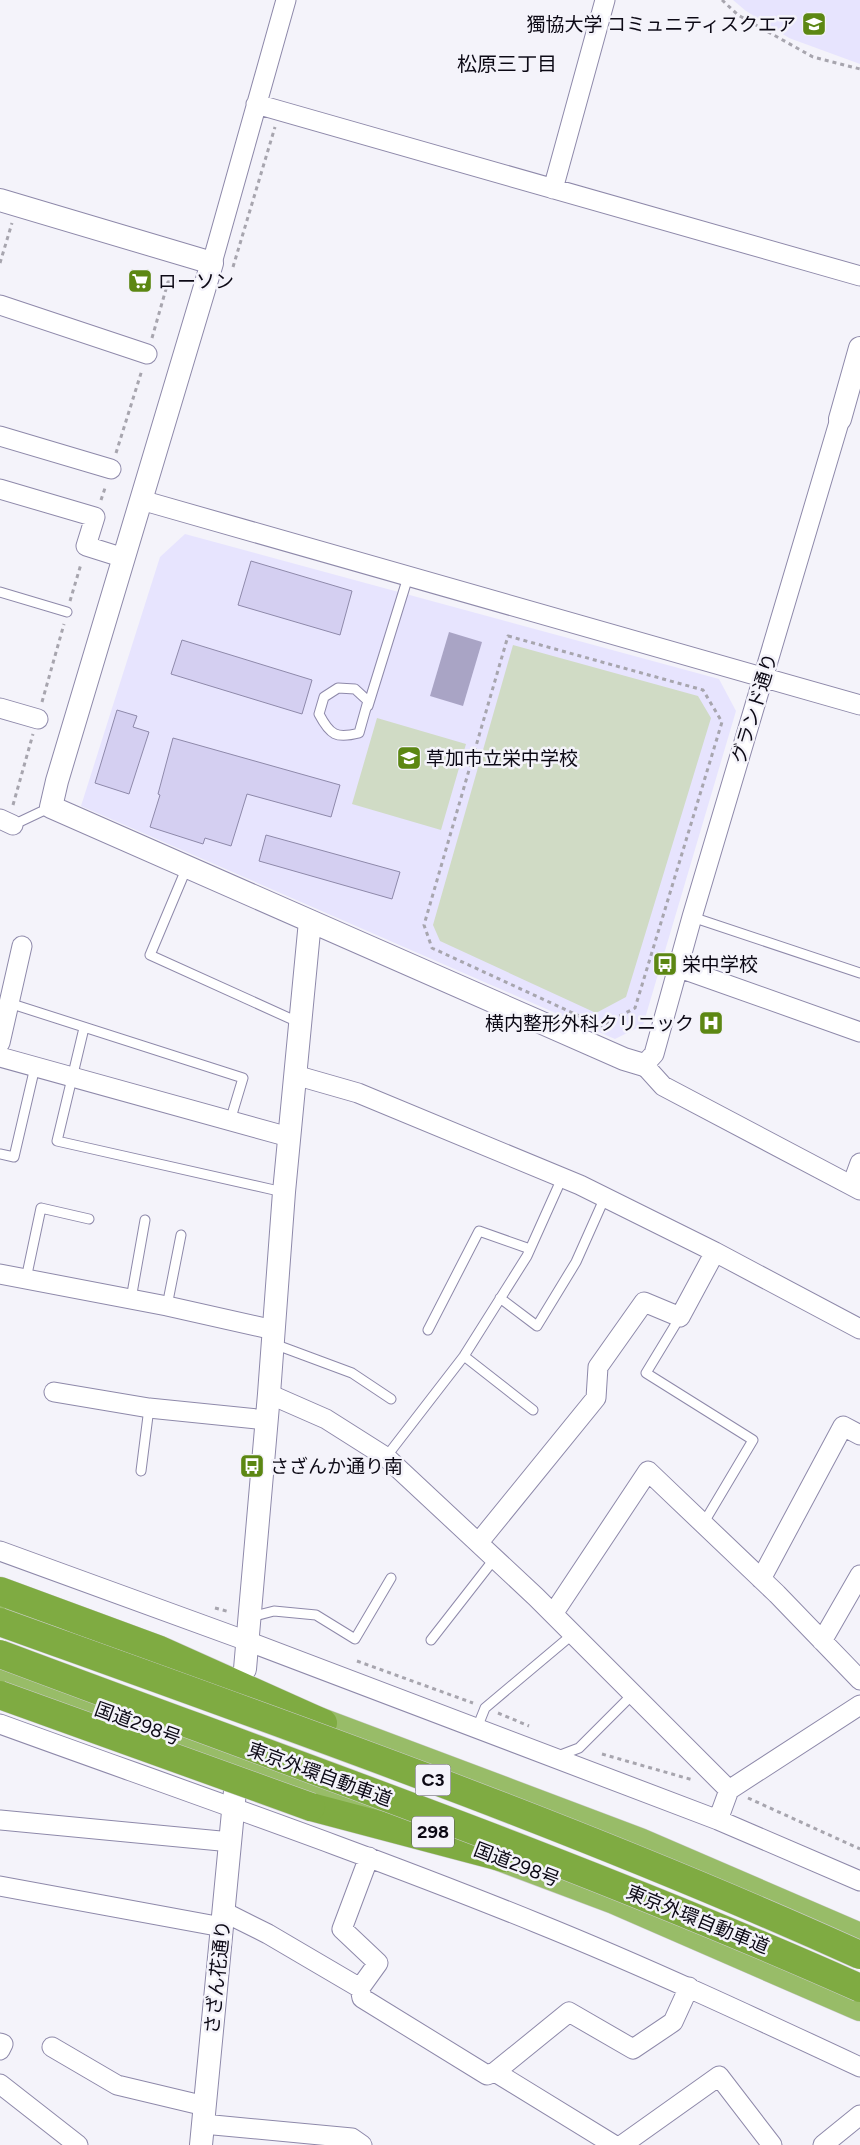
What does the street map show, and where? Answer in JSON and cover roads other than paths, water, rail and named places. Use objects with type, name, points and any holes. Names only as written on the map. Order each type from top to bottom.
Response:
[{"type":"highway","points":[[0,1591],[160,1650],[323,1722]]},
{"type":"highway","points":[[0,1606],[323,1722],[640,1842],[762,1883],[860,1925]]},
{"type":"highway","name":"東京外環自動車道","points":[[0,1622],[454,1787],[628,1855],[860,1955]]},
{"type":"highway","name":"東京外環自動車道","points":[[0,1654],[630,1891],[860,1988]]},
{"type":"highway","name":"国道298号","points":[[0,1672],[614,1900],[860,2007]]},
{"type":"highway","points":[[0,1696],[311,1807],[504,1858]]},
{"type":"highway","points":[[640,1842],[860,1937]]},
{"type":"highway","points":[[614,1900],[748,1969],[860,2020]]},
{"type":"street","points":[[286,0],[212,262],[57,780],[51,807],[624,1059],[644,1065],[663,1086],[856,1187],[860,1162]]},
{"type":"street","points":[[553,189],[605,0]]},
{"type":"street","points":[[256,104],[860,276]]},
{"type":"street","points":[[8,203],[212,262]]},
{"type":"street","points":[[0,305],[147,354]]},
{"type":"street","name":"グランド通り","points":[[644,1065],[654,1054],[677,967],[860,348]]},
{"type":"street","points":[[0,436],[111,469]]},
{"type":"street","points":[[0,489],[95,517],[86,546],[124,558]]},
{"type":"street","points":[[141,500],[860,705]]},
{"type":"street","points":[[0,708],[38,719]]},
{"type":"street","points":[[245,1670],[274,1337],[284,1192],[310,922]]},
{"type":"street","points":[[0,1043],[22,946]]},
{"type":"street","points":[[677,967],[860,1032]]},
{"type":"street","points":[[0,1057],[289,1137]]},
{"type":"street","points":[[295,1075],[358,1093],[605,1197],[716,1252],[860,1329]]},
{"type":"street","points":[[479,1542],[596,1398],[598,1367],[644,1302],[680,1317],[716,1252]]},
{"type":"street","points":[[0,1274],[168,1306],[274,1337]]},
{"type":"street","points":[[54,1392],[148,1408],[267,1420]]},
{"type":"street","points":[[269,1394],[326,1419],[386,1457],[479,1542],[729,1790]]},
{"type":"street","points":[[761,1579],[843,1426],[860,1435]]},
{"type":"street","points":[[553,1614],[648,1471],[761,1579],[860,1680]]},
{"type":"street","points":[[0,1551],[247,1641],[718,1820],[860,1881]]},
{"type":"street","points":[[822,1641],[860,1575]]},
{"type":"street","points":[[718,1820],[729,1790],[860,1705]]},
{"type":"street","points":[[0,1724],[234,1800],[369,1857],[538,1923],[688,1987],[860,2067]]},
{"type":"street","name":"さざん花通り","points":[[203,2125],[234,1800]]},
{"type":"street","points":[[0,1820],[231,1842]]},
{"type":"street","points":[[369,1857],[342,1929],[378,1963],[360,1988],[362,1998],[486,2075],[495,2072],[569,2012],[633,2049],[673,2022],[688,1987]]},
{"type":"street","points":[[0,1886],[223,1919],[268,1934],[360,1988]]},
{"type":"street","points":[[0,2043],[3,2044],[0,2050]]},
{"type":"street","points":[[52,2048],[117,2085],[203,2125],[352,2138],[362,2145]]},
{"type":"street","points":[[495,2072],[614,2145]]},
{"type":"street","points":[[622,2145],[719,2076],[772,2145]]},
{"type":"street","points":[[0,2084],[70,2143]]},
{"type":"street","points":[[823,2145],[860,2115]]},
{"type":"lane","points":[[364,717],[368,701],[355,689],[338,688],[324,697],[319,714],[327,730],[342,737],[359,733],[408,577]]},
{"type":"lane","points":[[0,592],[67,612]]},
{"type":"lane","points":[[4,822],[51,807]]},
{"type":"lane","points":[[187,867],[150,955],[301,1023]]},
{"type":"lane","points":[[692,917],[860,974]]},
{"type":"lane","points":[[9,1003],[243,1078],[230,1121]]},
{"type":"lane","points":[[84,1028],[57,1141],[284,1192]]},
{"type":"lane","points":[[0,1154],[14,1157],[35,1067]]},
{"type":"lane","points":[[386,1457],[464,1356],[530,1249],[562,1178]]},
{"type":"lane","points":[[500,1298],[537,1326],[576,1262],[605,1197]]},
{"type":"lane","points":[[26,1279],[41,1208],[89,1219]]},
{"type":"lane","points":[[131,1300],[145,1220]]},
{"type":"lane","points":[[428,1330],[479,1230],[530,1249]]},
{"type":"lane","points":[[168,1306],[182,1235]]},
{"type":"lane","points":[[680,1317],[646,1373],[753,1440],[703,1524]]},
{"type":"lane","points":[[274,1337],[352,1373],[391,1399]]},
{"type":"lane","points":[[464,1356],[533,1410]]},
{"type":"lane","points":[[141,1471],[148,1408]]},
{"type":"lane","points":[[431,1640],[495,1558]]},
{"type":"lane","points":[[249,1618],[274,1611],[316,1615],[355,1639],[391,1578]]},
{"type":"lane","points":[[477,1728],[485,1708],[573,1634]]},
{"type":"lane","points":[[553,1758],[579,1748],[633,1694]]},
{"type":"place","name":"獨協大学 コミュニティスクエア","points":[[814,24]]},
{"type":"place","name":"ローソン","points":[[140,281]]},
{"type":"place","name":"草加市立栄中学校","points":[[409,758]]},
{"type":"place","name":"栄中学校","points":[[665,964]]},
{"type":"place","name":"横内整形外科クリニック","points":[[711,1023]]},
{"type":"place","name":"さざんか通り南","points":[[252,1466]]},
{"type":"district","name":"松原三丁目","points":[[507,64]]}]
